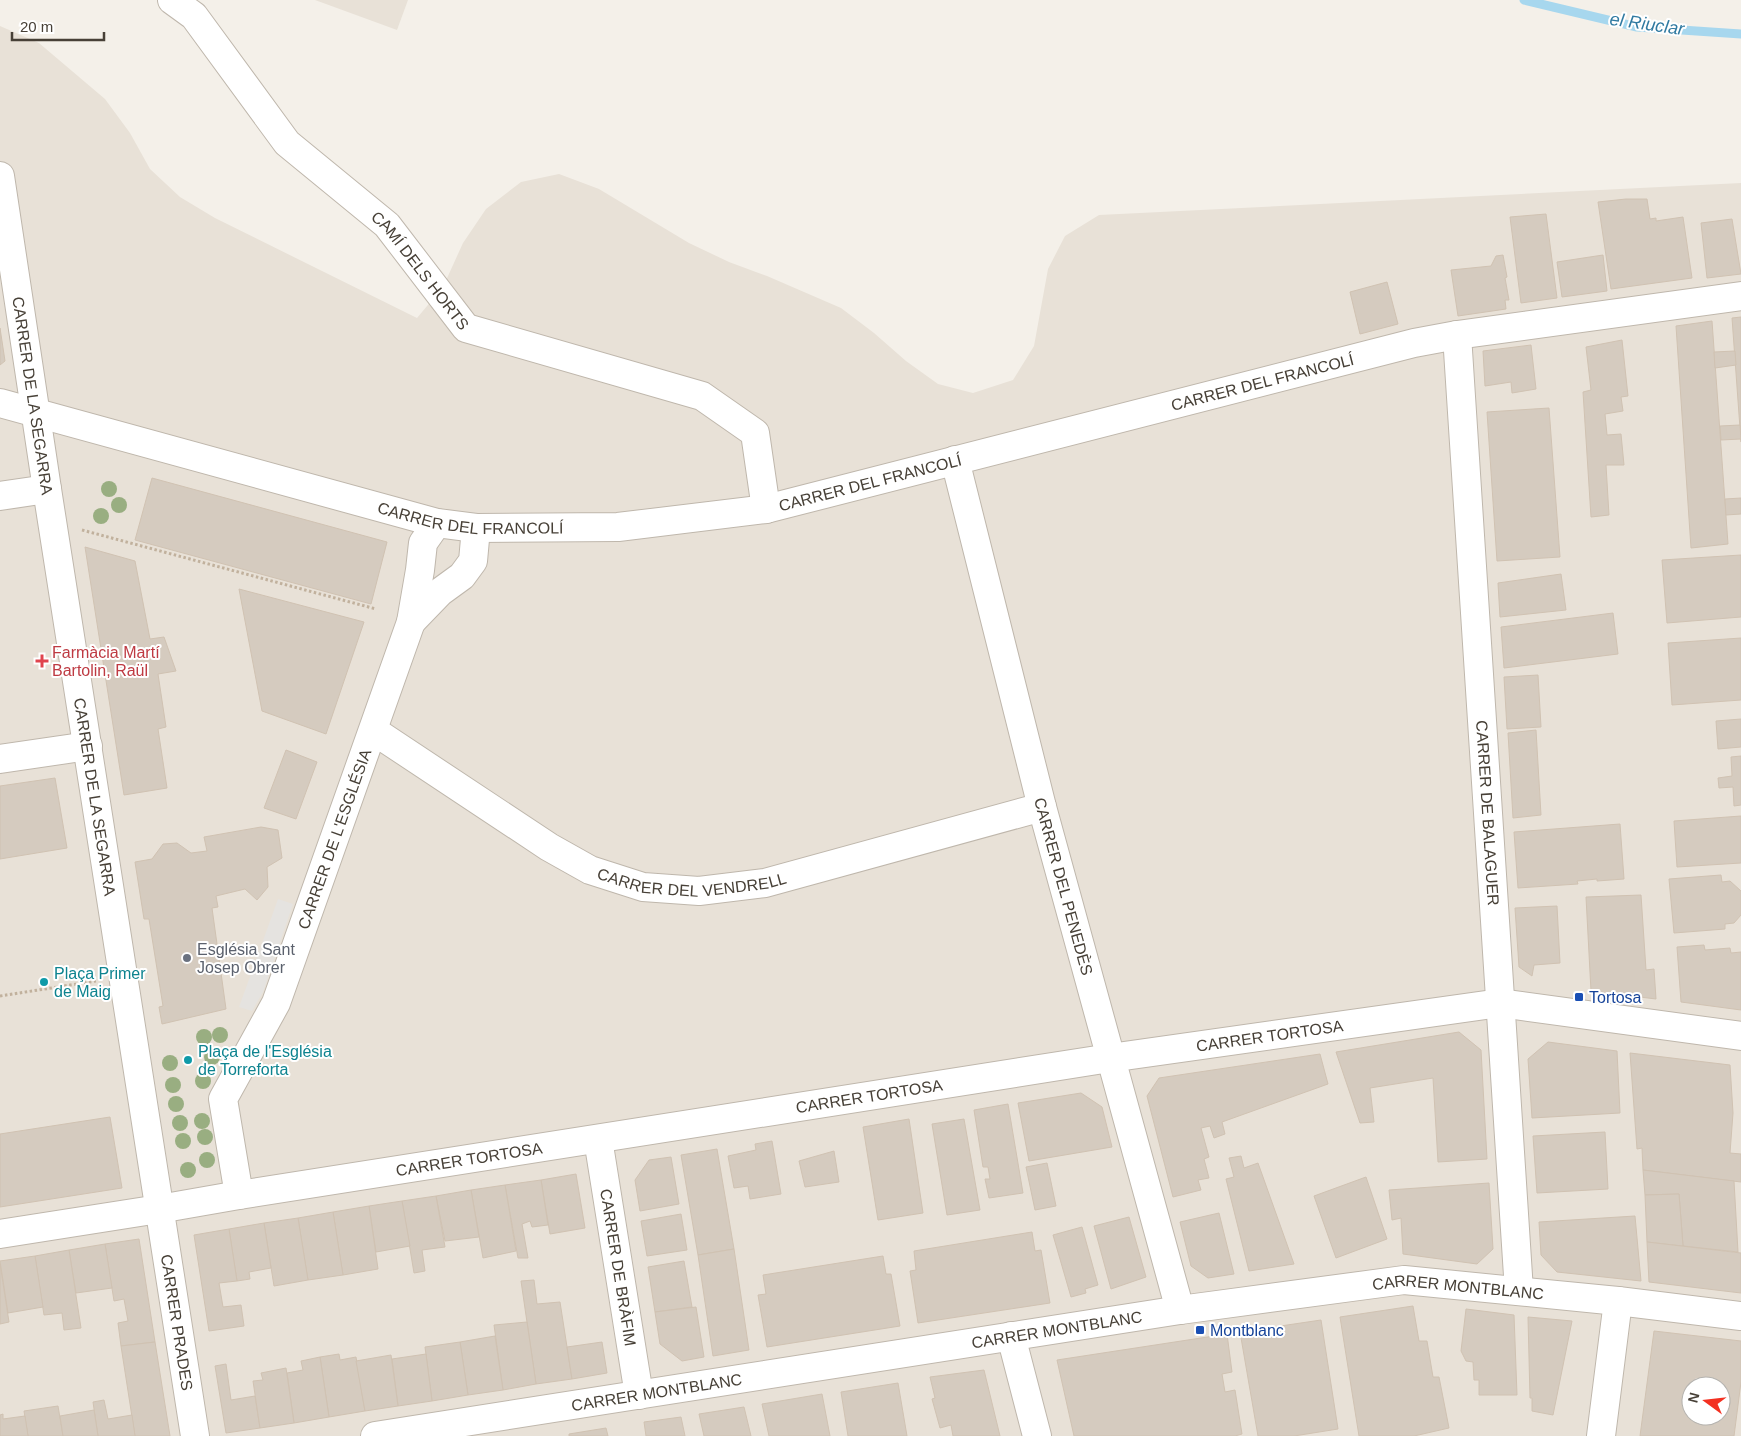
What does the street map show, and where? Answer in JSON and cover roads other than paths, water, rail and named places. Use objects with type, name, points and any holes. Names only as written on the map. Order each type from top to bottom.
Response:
[{"type":"street","name":"CAMÍ DELS HORTS","points":[[172,0],[194,16],[287,143],[387,225],[466,328],[702,396],[755,433],[766,509]]},
{"type":"street","name":"CARRER DE LA SEGARRA","points":[[0,176],[159,1209]]},
{"type":"street","name":"CARRER DEL FRANCOLÍ","points":[[0,403],[437,522],[476,528],[618,527],[766,509],[1414,343],[1457,334],[1741,296]]},
{"type":"street","name":"CARRER DE BALAGUER","points":[[1457,334],[1519,1291]]},
{"type":"street","name":"CARRER DEL PENEDÈS","points":[[955,460],[1042,807],[1180,1310]]},
{"type":"street","points":[[0,496],[47,489]]},
{"type":"street","name":"CARRER DE L'ESGLÉSIA","points":[[239,1195],[223,1099],[276,1003],[411,622],[423,543],[437,522]]},
{"type":"street","name":"CARRER DE L'ESGLÉSIA","points":[[411,622],[440,592],[462,576],[473,561],[476,528]]},
{"type":"street","name":"CARRER DEL VENDRELL","points":[[374,730],[548,847],[590,870],[643,887],[699,891],[765,883],[1042,807]]},
{"type":"street","points":[[0,759],[88,746]]},
{"type":"street","name":"CARRER TORTOSA","points":[[0,1234],[1110,1058],[1500,1003],[1741,1036]]},
{"type":"street","name":"CARRER DE BRÀFIM","points":[[598,1139],[638,1395]]},
{"type":"street","name":"CARRER PRADES","points":[[159,1209],[195,1436]]},
{"type":"street","name":"CARRER MONTBLANC","points":[[376,1436],[1180,1310],[1404,1280],[1618,1301],[1741,1316]]},
{"type":"street","points":[[1601,1436],[1618,1301]]},
{"type":"street","points":[[1011,1336],[1037,1436]]},
{"type":"waterway","name":"el Riuclar","points":[[1524,0],[1637,27],[1741,34]]},
{"type":"place","name":"Farmàcia Martí Bartolin, Raül","points":[[42,661]]},
{"type":"place","name":"Església Sant Josep Obrer","points":[[187,958]]},
{"type":"place","name":"Plaça Primer de Maig","points":[[44,982]]},
{"type":"place","name":"Tortosa","points":[[1579,997]]},
{"type":"place","name":"Plaça de l'Església de Torreforta","points":[[188,1060]]},
{"type":"place","name":"Montblanc","points":[[1200,1330]]}]
